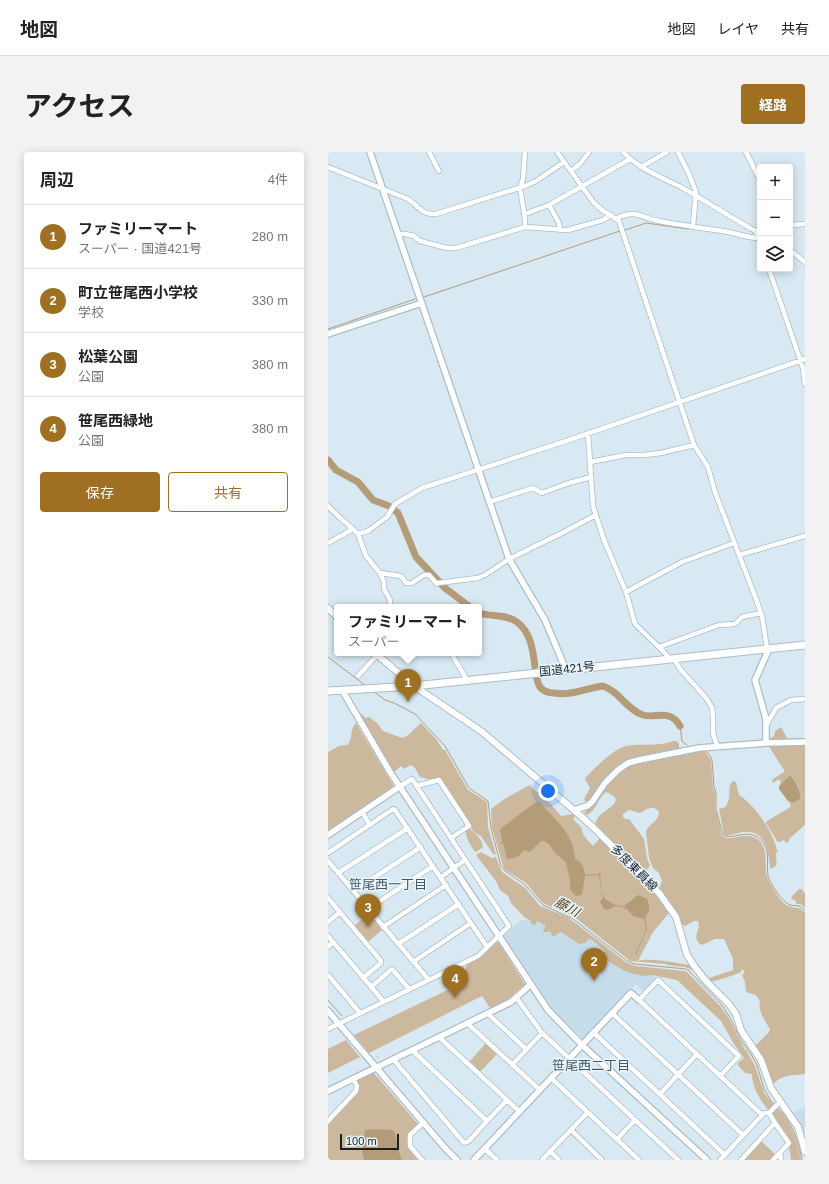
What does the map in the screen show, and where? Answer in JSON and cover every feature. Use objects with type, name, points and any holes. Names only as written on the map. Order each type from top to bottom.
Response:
[{"type":"highway","name":"国道421号","points":[[328,691],[414,686],[805,645]]},
{"type":"main road","name":"多度東員線","points":[[378,656],[414,686],[481,731],[594,827],[659,893],[676,917],[687,954],[695,967],[706,981],[729,1004],[736,1014],[741,1030],[761,1060],[771,1088],[779,1102],[798,1127],[805,1152]]},
{"type":"street","points":[[370,152],[384,189],[488,502],[509,559],[545,620],[566,670]]},
{"type":"street","points":[[429,152],[439,172]]},
{"type":"street","points":[[525,152],[523,179],[520,188],[525,214],[525,227]]},
{"type":"street","points":[[557,152],[594,203],[602,210],[620,220],[622,230],[694,445],[708,467],[715,492],[761,613],[768,649],[754,680],[766,724],[766,743]]},
{"type":"street","points":[[571,171],[580,164],[589,152]]},
{"type":"street","points":[[623,152],[641,167],[696,196],[750,228],[757,230]]},
{"type":"street","points":[[641,167],[667,152]]},
{"type":"street","points":[[678,152],[696,192],[693,226]]},
{"type":"street","points":[[746,152],[757,174]]},
{"type":"street","points":[[525,214],[549,205],[630,159]]},
{"type":"street","points":[[328,167],[408,199],[415,203],[422,212],[436,214],[520,188],[536,181],[564,162]]},
{"type":"street","points":[[549,205],[559,223],[560,230]]},
{"type":"street","points":[[617,218],[628,214],[639,214],[656,221],[693,226],[757,239]]},
{"type":"street","points":[[399,234],[414,236],[420,241],[447,248],[456,248],[525,227],[560,230],[574,229],[604,220],[611,215]]},
{"type":"street","points":[[793,226],[805,224]]},
{"type":"street","points":[[793,252],[805,262]]},
{"type":"street","points":[[770,272],[802,360],[805,384]]},
{"type":"street","points":[[328,334],[422,303]]},
{"type":"street","points":[[358,534],[368,531],[387,517],[397,503],[422,488],[802,360]]},
{"type":"street","points":[[588,433],[593,506],[604,540],[626,592],[635,624],[671,659],[707,699],[712,708],[713,732],[717,746]]},
{"type":"street","points":[[590,462],[626,455],[661,453],[694,445]]},
{"type":"street","points":[[488,502],[533,488],[542,493],[591,477]]},
{"type":"street","points":[[328,506],[358,534],[366,556],[380,573],[384,582],[384,589],[390,600],[390,604]]},
{"type":"street","points":[[380,573],[401,576],[406,583],[412,583],[424,575],[429,575],[437,584],[478,578],[509,559],[596,515]]},
{"type":"street","points":[[328,543],[353,529]]},
{"type":"street","points":[[739,555],[805,536]]},
{"type":"street","points":[[626,592],[682,562],[734,543]]},
{"type":"street","points":[[659,647],[719,625],[735,624],[742,618],[761,613]]},
{"type":"street","points":[[358,676],[374,656]]},
{"type":"street","points":[[453,656],[467,680]]},
{"type":"street","points":[[342,690],[399,787],[530,984],[553,1016],[582,1045],[707,1160]]},
{"type":"street","points":[[766,724],[776,708],[791,700],[805,699]]},
{"type":"street","points":[[574,810],[587,806],[592,802],[610,776],[628,763],[699,748],[766,743],[805,742]]},
{"type":"street","points":[[328,834],[411,779],[509,926],[478,956],[328,1029]]},
{"type":"street","points":[[416,786],[439,780],[469,826],[451,838]]},
{"type":"street","points":[[328,853],[394,809],[487,947]]},
{"type":"street","points":[[362,812],[370,825]]},
{"type":"street","points":[[338,874],[408,828]]},
{"type":"street","points":[[353,891],[421,847]]},
{"type":"street","points":[[441,877],[465,860]]},
{"type":"street","points":[[328,861],[429,980]]},
{"type":"street","points":[[368,909],[433,866]]},
{"type":"street","points":[[384,927],[446,885]]},
{"type":"street","points":[[328,898],[381,961],[381,963],[363,978]]},
{"type":"street","points":[[398,944],[459,904]]},
{"type":"street","points":[[328,922],[340,912]]},
{"type":"street","points":[[414,962],[471,923]]},
{"type":"street","points":[[328,936],[384,1002]]},
{"type":"street","points":[[328,947],[333,942]]},
{"type":"street","points":[[371,986],[392,969],[409,989]]},
{"type":"street","points":[[328,975],[360,1013]]},
{"type":"street","points":[[639,1000],[658,980],[739,1056],[720,1076]]},
{"type":"street","points":[[328,1091],[511,1002],[530,984]]},
{"type":"street","points":[[474,1160],[631,993],[762,1115]]},
{"type":"street","points":[[516,997],[542,1033],[678,1160]]},
{"type":"street","points":[[328,1011],[423,1123],[457,1160]]},
{"type":"street","points":[[487,1013],[526,1050]]},
{"type":"street","points":[[612,1013],[744,1135]]},
{"type":"street","points":[[467,1023],[540,1090]]},
{"type":"street","points":[[593,1032],[725,1155]]},
{"type":"street","points":[[512,1065],[542,1033]]},
{"type":"street","points":[[439,1037],[520,1112]]},
{"type":"street","points":[[412,1050],[487,1121]]},
{"type":"street","points":[[660,1094],[697,1054]]},
{"type":"street","points":[[393,1059],[464,1143],[469,1141],[507,1100]]},
{"type":"street","points":[[551,1078],[617,1139],[636,1159]]},
{"type":"street","points":[[328,1120],[356,1091],[357,1086],[353,1079]]},
{"type":"street","points":[[720,1160],[762,1115],[766,1112],[769,1113],[779,1102]]},
{"type":"street","points":[[542,1160],[588,1112]]},
{"type":"street","points":[[769,1113],[789,1143],[773,1160]]},
{"type":"street","points":[[617,1139],[635,1120]]},
{"type":"street","points":[[422,1160],[410,1146],[410,1135],[423,1123]]},
{"type":"street","points":[[741,1160],[775,1124]]},
{"type":"street","points":[[571,1130],[602,1160]]},
{"type":"street","points":[[485,1149],[497,1160]]},
{"type":"street","points":[[550,1151],[559,1160]]},
{"type":"street","points":[[780,1153],[781,1160]]},
{"type":"shaded area","points":[[361,713],[365,718],[369,717],[377,723],[383,731],[402,738],[407,736],[421,723],[437,740],[443,750],[445,750],[468,790],[487,802],[488,827],[496,855],[493,854],[481,836],[475,833],[471,828],[440,778],[432,780],[420,777],[415,768],[411,765],[404,769],[401,766],[394,772],[360,715]]},
{"type":"shaded area","points":[[356,723],[393,785],[393,789],[328,832],[328,752],[339,746],[347,745]]},
{"type":"shaded area","points":[[781,727],[787,738],[805,738],[805,740],[770,740],[769,739],[774,736],[775,731]]},
{"type":"shaded area","points":[[677,741],[679,744],[679,749],[627,761],[612,771],[591,799],[587,802],[585,801],[584,799],[590,788],[585,779],[586,777],[616,751],[626,746],[662,744]]},
{"type":"shaded area","points":[[805,744],[805,825],[790,838],[788,842],[786,843],[784,840],[779,842],[766,823],[789,808],[791,806],[789,802],[793,803],[798,800],[799,791],[791,776],[789,776],[781,785],[780,780],[773,783],[773,779],[784,772],[784,770],[768,745]]},
{"type":"shaded area","points":[[703,749],[711,760],[713,788],[715,793],[715,809],[722,836],[729,838],[747,836],[757,839],[764,848],[766,874],[769,882],[786,905],[801,909],[805,912],[805,1074],[787,1076],[779,1079],[772,1085],[755,1046],[770,1029],[761,1012],[759,1004],[760,1001],[756,995],[746,992],[745,982],[742,975],[745,972],[742,969],[741,972],[711,981],[709,978],[733,970],[733,959],[724,939],[715,939],[702,945],[699,943],[696,937],[699,927],[698,921],[694,921],[685,926],[681,924],[676,911],[659,889],[662,881],[659,873],[653,868],[649,858],[646,831],[658,818],[659,812],[652,808],[640,813],[629,810],[623,814],[623,817],[625,819],[629,819],[644,839],[650,866],[645,872],[642,872],[596,826],[598,817],[615,803],[616,799],[614,796],[606,792],[590,813],[587,815],[584,813],[609,781],[624,769],[645,760]]},
{"type":"shaded area","points":[[789,776],[791,776],[795,781],[800,793],[800,799],[793,803],[788,801],[779,789],[779,786]]},
{"type":"shaded area","points":[[733,781],[736,782],[739,795],[754,809],[772,835],[778,852],[776,853],[776,866],[770,869],[769,856],[765,843],[756,834],[742,832],[724,835],[719,809],[726,807],[729,798],[730,786]]},
{"type":"shaded area","points":[[530,785],[534,790],[543,795],[561,816],[574,814],[575,816],[573,819],[581,827],[584,836],[593,846],[600,838],[658,897],[669,913],[653,932],[638,961],[655,960],[689,965],[691,966],[692,970],[685,967],[666,964],[630,961],[577,919],[542,902],[526,883],[504,869],[492,828],[491,809],[506,798]]},
{"type":"shaded area","points":[[536,802],[539,802],[563,828],[571,842],[575,859],[582,865],[585,875],[600,873],[602,893],[599,875],[585,876],[582,895],[576,896],[570,890],[570,880],[566,862],[556,854],[549,844],[544,841],[541,841],[530,852],[525,850],[517,857],[507,859],[503,843],[501,844],[500,842],[502,841],[500,829]]},
{"type":"shaded area","points":[[469,828],[478,836],[483,847],[476,852],[466,836],[466,830]]},
{"type":"shaded area","points":[[481,852],[492,858],[496,857],[502,872],[525,888],[540,906],[567,917],[627,963],[636,966],[685,971],[688,973],[720,1006],[728,1017],[755,1066],[764,1093],[773,1104],[773,1107],[769,1111],[768,1110],[755,1089],[752,1074],[745,1073],[737,1064],[744,1058],[721,1021],[677,980],[652,975],[644,976],[629,973],[606,959],[602,959],[600,957],[605,951],[592,940],[589,939],[585,943],[579,944],[561,932],[553,937],[550,932],[544,932],[543,930],[546,926],[537,921],[534,925],[531,924],[531,921],[524,917],[511,903],[508,896],[500,890],[496,881],[476,855]]},
{"type":"shaded area","points":[[799,889],[802,889],[805,894],[805,908],[800,904],[796,904],[796,901],[791,899]]},
{"type":"shaded area","points":[[602,893],[605,899],[613,904],[625,907],[625,904],[639,895],[647,899],[649,907],[645,919],[647,929],[636,955],[646,930],[644,919],[633,916],[628,910],[622,907],[615,906],[608,910],[603,908],[600,901],[603,899]]},
{"type":"shaded area","points":[[369,913],[383,929],[368,942],[354,926]]},
{"type":"shaded area","points":[[520,921],[537,921],[546,926],[548,932],[558,934],[561,931],[573,940],[592,940],[605,951],[602,955],[629,973],[644,976],[652,975],[658,978],[644,992],[636,984],[585,1039],[582,1038],[553,1010],[505,938],[504,935]]},
{"type":"shaded area","points":[[496,942],[499,943],[525,984],[507,1000],[490,1008],[482,996],[369,1053],[354,1035],[462,983],[467,964],[479,957]]},
{"type":"shaded area","points":[[346,1040],[360,1057],[328,1073],[328,1049]]},
{"type":"shaded area","points":[[486,1043],[497,1054],[480,1072],[469,1062]]},
{"type":"shaded area","points":[[373,1072],[418,1124],[408,1134],[409,1149],[418,1160],[328,1160],[328,1123],[358,1092],[357,1079]]},
{"type":"shaded area","points":[[776,1107],[786,1119],[793,1132],[798,1145],[801,1160],[791,1160],[789,1147],[791,1144],[790,1141],[771,1113]]},
{"type":"shaded area","points":[[805,1108],[805,1144],[791,1113]]},
{"type":"shaded area","points":[[365,1130],[393,1130],[402,1160],[364,1160],[362,1151]]},
{"type":"shaded area","points":[[761,1141],[776,1155],[771,1160],[744,1160]]},
{"type":"waterway","points":[[625,230],[646,223],[688,229]]},
{"type":"waterway","points":[[424,297],[620,231]]},
{"type":"waterway","points":[[328,329],[415,299]]},
{"type":"waterway","points":[[328,460],[336,470],[358,482],[373,500],[389,506],[398,513],[416,557],[445,588],[466,604]]},
{"type":"waterway","points":[[482,614],[513,619],[522,627],[526,632],[533,652],[538,684],[545,691],[561,694],[573,693],[603,686],[609,688],[637,713],[648,716],[662,715],[672,717],[680,726]]},
{"type":"waterway","name":"藤川","points":[[328,657],[366,686]]},
{"type":"waterway","name":"藤川","points":[[373,691],[385,700],[415,714],[445,746],[469,788],[488,801],[491,828],[501,866],[505,871],[524,884],[543,905],[573,919],[627,961],[635,964],[686,969],[689,971],[721,1004],[729,1016],[741,1040],[757,1065],[764,1089],[775,1105]]},
{"type":"waterway","points":[[680,726],[682,741],[687,745]]},
{"type":"waterway","points":[[704,750],[709,754],[712,760],[714,787],[716,793],[716,809],[723,835],[731,836],[746,834],[756,836],[761,840],[766,848],[768,857],[768,876],[780,897],[787,903],[799,906],[805,910]]},
{"type":"waterway","points":[[328,1000],[342,1016]]},
{"type":"waterway","name":"藤川","points":[[777,1107],[787,1119],[794,1132],[799,1145],[802,1160]]},
{"type":"place","name":"ファミリーマート","points":[[408,702]]},
{"type":"place","name":"松葉公園","points":[[368,927]]},
{"type":"place","name":"町立笹尾西小学校","points":[[594,981]]},
{"type":"place","name":"笹尾西緑地","points":[[455,998]]},
{"type":"district","name":"笹尾西一丁目","points":[[388,884]]},
{"type":"district","name":"笹尾西二丁目","points":[[591,1065]]}]
